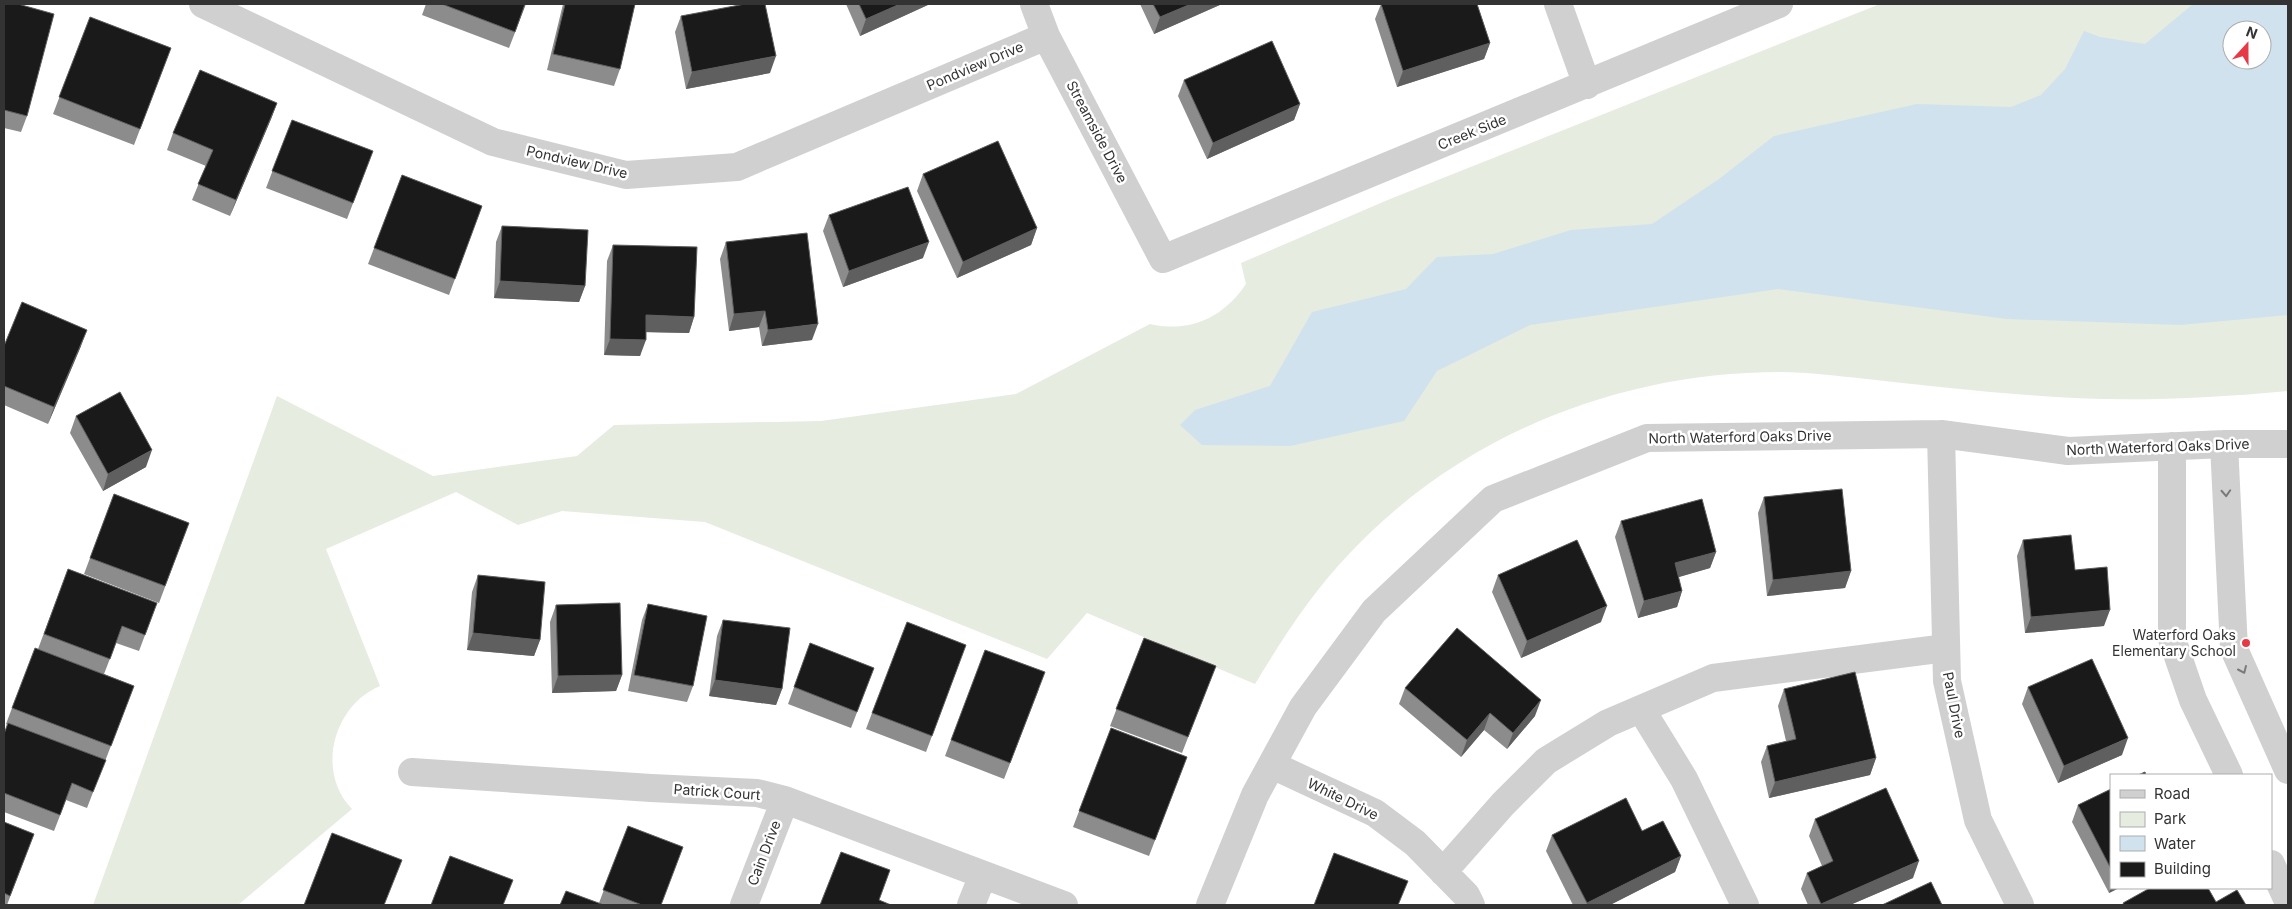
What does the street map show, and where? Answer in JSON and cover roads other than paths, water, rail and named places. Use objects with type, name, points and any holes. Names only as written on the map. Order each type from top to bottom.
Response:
[{"type":"street","name":"Pondview Drive","points":[[203,4],[493,142],[626,175],[737,167],[1046,36]]},
{"type":"street","name":"Streamside Drive","points":[[1034,4],[1046,36],[1163,259]]},
{"type":"street","points":[[1558,4],[1587,85]]},
{"type":"street","name":"Creek Side","points":[[1163,259],[1779,4]]},
{"type":"street","name":"North Waterford Oaks Drive","points":[[1210,905],[1255,796],[1303,707],[1374,611],[1493,499],[1647,438],[1941,434],[2068,451],[2224,444],[2288,444]]},
{"type":"street","name":"Paul Drive","points":[[1941,434],[1947,681],[1978,820],[2020,905]]},
{"type":"street","points":[[2224,444],[2234,649],[2288,770]]},
{"type":"street","points":[[2172,446],[2172,638],[2193,700],[2229,774]]},
{"type":"street","points":[[1443,872],[1504,804],[1546,761],[1608,723],[1713,678],[1946,648]]},
{"type":"street","points":[[1641,709],[1684,779],[1746,905]]},
{"type":"street","name":"White Drive","points":[[1272,766],[1375,813],[1415,843],[1466,895],[1471,905]]},
{"type":"street","name":"Patrick Court","points":[[412,772],[756,793],[785,800],[1064,905]]},
{"type":"street","name":"Cain Drive","points":[[744,905],[785,800]]},
{"type":"street","points":[[2272,866],[2288,901]]},
{"type":"street","points":[[971,905],[983,875]]},
{"type":"water","points":[[2193,4],[2288,4],[2288,315],[2180,325],[2007,319],[1778,289],[1530,325],[1437,371],[1404,421],[1290,446],[1202,445],[1180,425],[1195,410],[1270,386],[1312,312],[1406,289],[1437,257],[1493,254],[1571,230],[1652,224],[1719,179],[1774,136],[1917,104],[2011,107],[2041,95],[2065,69],[2084,31],[2100,37],[2145,44]]},
{"type":"place","name":"Waterford Oaks Elementary School","points":[[2246,643]]}]
